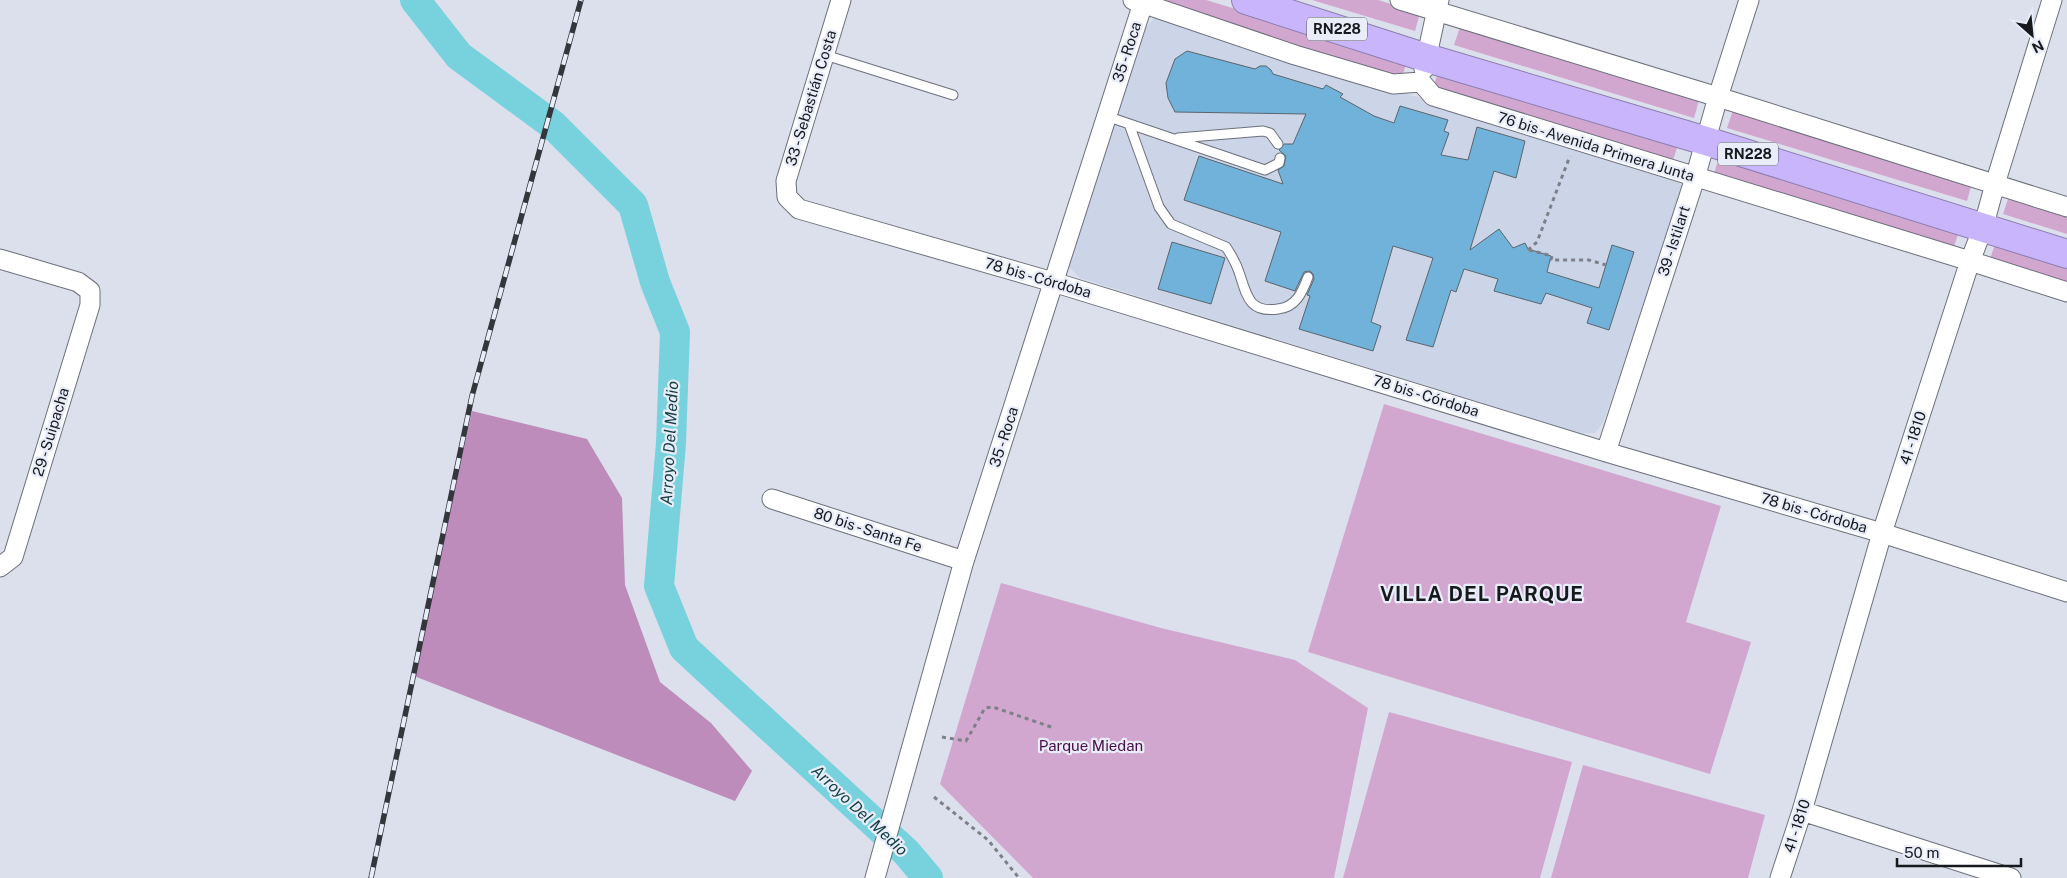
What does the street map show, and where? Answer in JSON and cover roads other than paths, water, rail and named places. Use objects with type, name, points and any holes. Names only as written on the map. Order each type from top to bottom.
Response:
[{"type":"highway","name":"76 bis - Avenida Primera Junta","points":[[1246,0],[1424,70],[1706,141],[2067,254]]},
{"type":"street","name":"33 - Sebastián Costa","points":[[787,197],[786,181],[842,0]]},
{"type":"street","points":[[1400,0],[1437,6],[2067,207]]},
{"type":"street","name":"39 - Istilart","points":[[1606,452],[1695,178],[1718,97],[1749,0]]},
{"type":"street","name":"41 - 1810","points":[[1780,878],[1802,811],[1882,533],[1970,261],[1983,228],[2052,0]]},
{"type":"street","name":"76 bis - Avenida Primera Junta","points":[[1139,1],[1295,55],[1393,84],[1424,70],[1432,96],[2067,292]]},
{"type":"street","name":"35 - Roca","points":[[875,878],[964,561],[1106,116],[1139,1]]},
{"type":"street","points":[[1424,70],[1437,6]]},
{"type":"street","name":"78 bis - Córdoba","points":[[787,197],[800,209],[1053,282],[1606,452],[1882,533],[2067,592]]},
{"type":"street","name":"29 - Suipacha","points":[[0,259],[78,282],[90,291],[90,305],[13,556],[0,567]]},
{"type":"street","name":"80 bis - Santa Fe","points":[[772,499],[964,561]]},
{"type":"street","points":[[1802,811],[2010,878]]},
{"type":"lane","points":[[825,55],[953,95]]},
{"type":"lane","points":[[1106,116],[1265,170],[1279,163],[1280,158]]},
{"type":"lane","points":[[1129,124],[1160,207],[1171,224],[1226,247],[1240,274],[1245,293],[1253,306],[1267,311],[1281,309],[1293,304],[1301,296],[1308,278]]},
{"type":"lane","points":[[1173,139],[1263,131],[1270,132],[1278,144]]},
{"type":"waterway","name":"Arroyo Del Medio","points":[[415,0],[459,56],[553,125],[633,205],[655,282],[675,332],[671,443],[659,586],[684,648],[906,852],[928,878]]},
{"type":"railway","points":[[371,878],[472,396],[581,0]]},
{"type":"district","name":"VILLA DEL PARQUE","points":[[1482,594]]},
{"type":"park label","name":"Parque Miedan","points":[[1091,746]]}]
